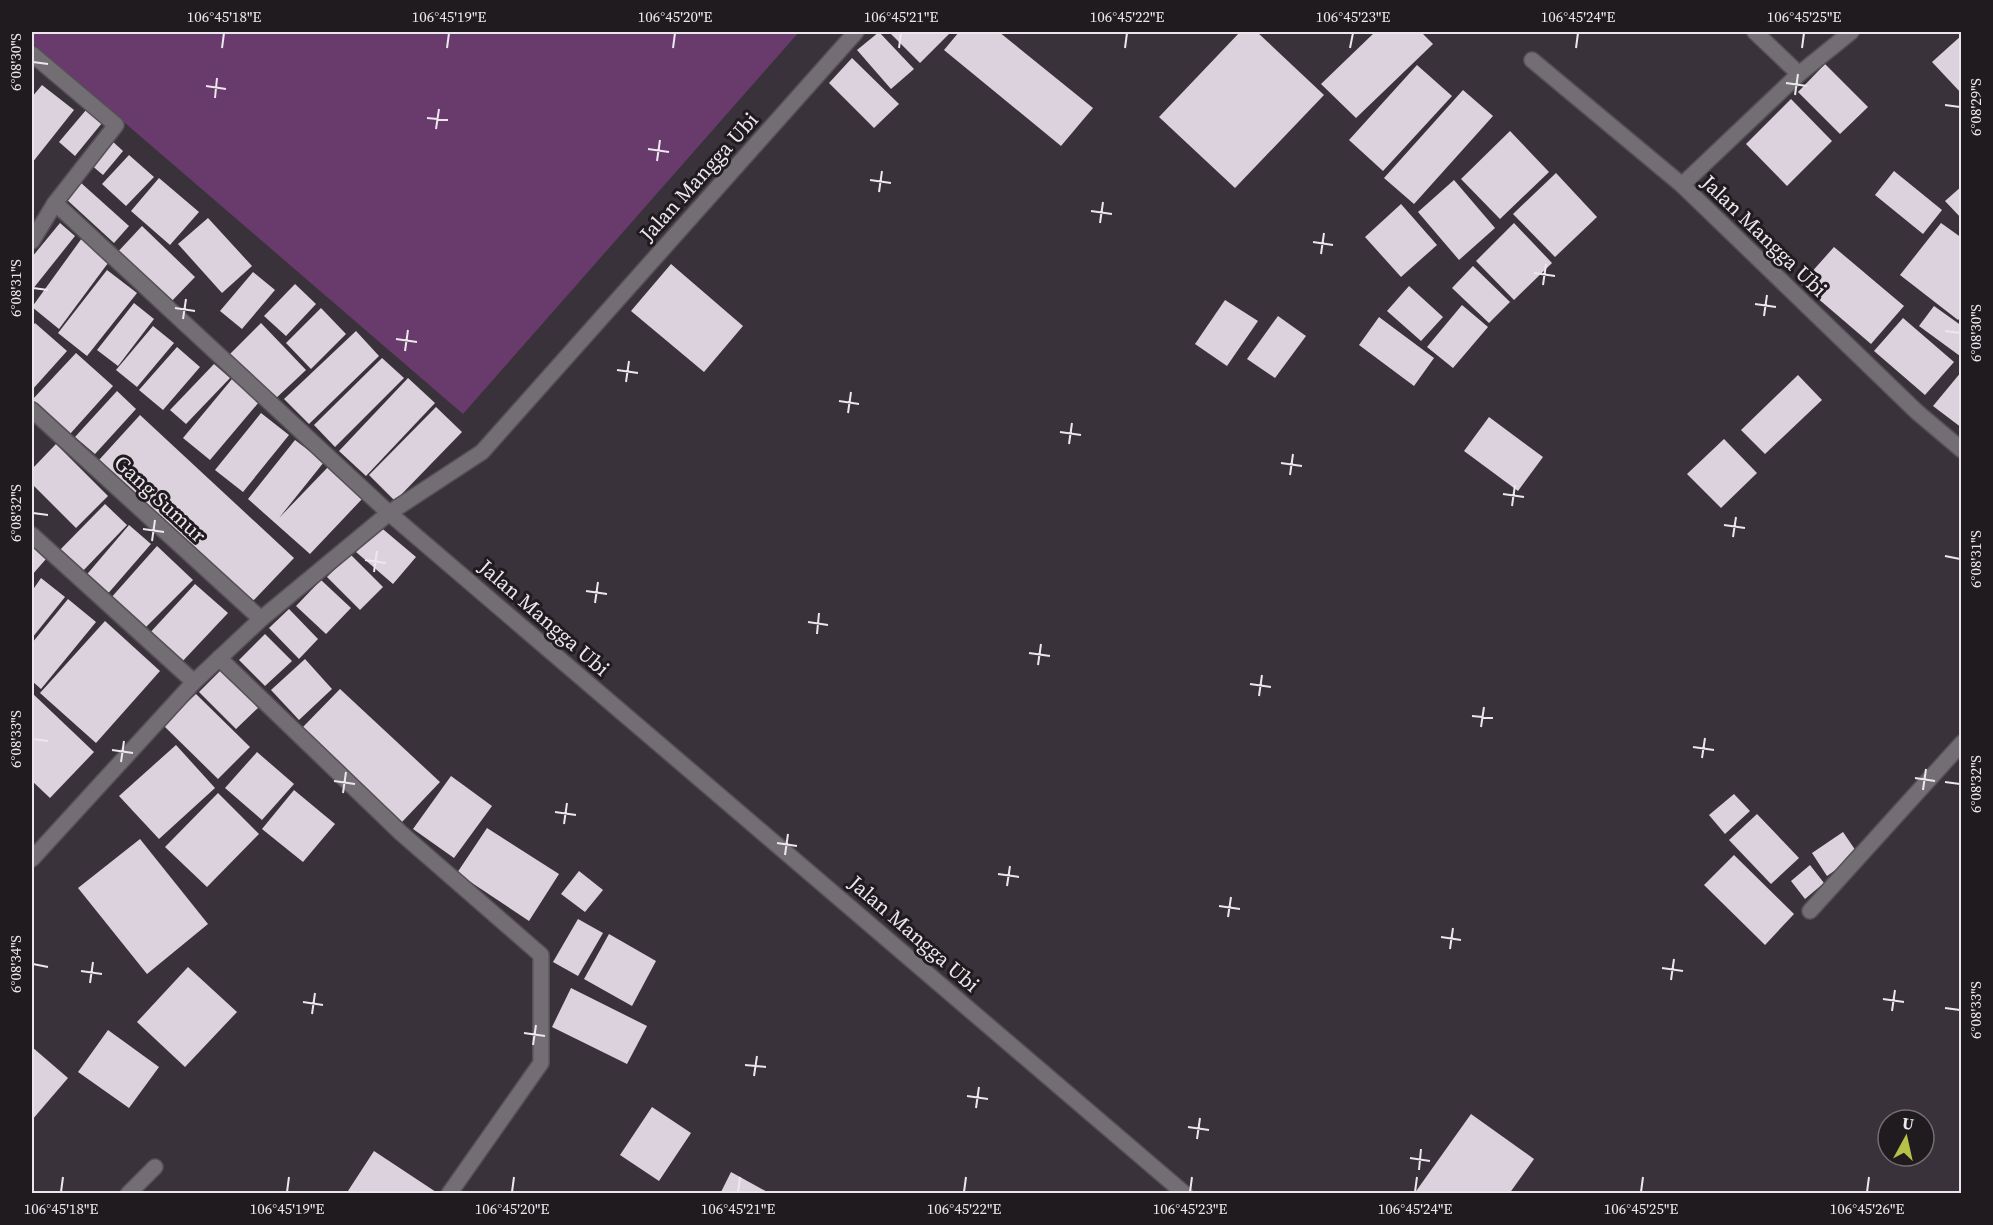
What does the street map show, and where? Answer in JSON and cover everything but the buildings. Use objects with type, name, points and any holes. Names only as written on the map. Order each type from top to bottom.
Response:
[{"type":"street","name":"Jalan Mangga Ubi","points":[[856,32],[482,452],[389,513],[1185,1194]]},
{"type":"street","points":[[1755,32],[1799,74]]},
{"type":"street","points":[[1682,185],[1799,74],[1851,32]]},
{"type":"street","points":[[32,54],[116,125],[55,203],[32,241]]},
{"type":"street","name":"Jalan Mangga Ubi","points":[[1532,60],[1682,185],[1917,412],[1962,450]]},
{"type":"street","points":[[32,859],[194,682],[261,619],[389,513],[55,203]]},
{"type":"street","name":"Gang Sumur","points":[[32,410],[261,619]]},
{"type":"street","points":[[32,535],[194,682]]},
{"type":"street","points":[[219,658],[401,833],[541,955],[541,1063],[449,1194]]},
{"type":"street","points":[[1810,911],[1962,743]]},
{"type":"street","points":[[128,1194],[155,1167]]},
{"type":"shaded area","points":[[32,32],[799,32],[463,414],[32,43]]}]
